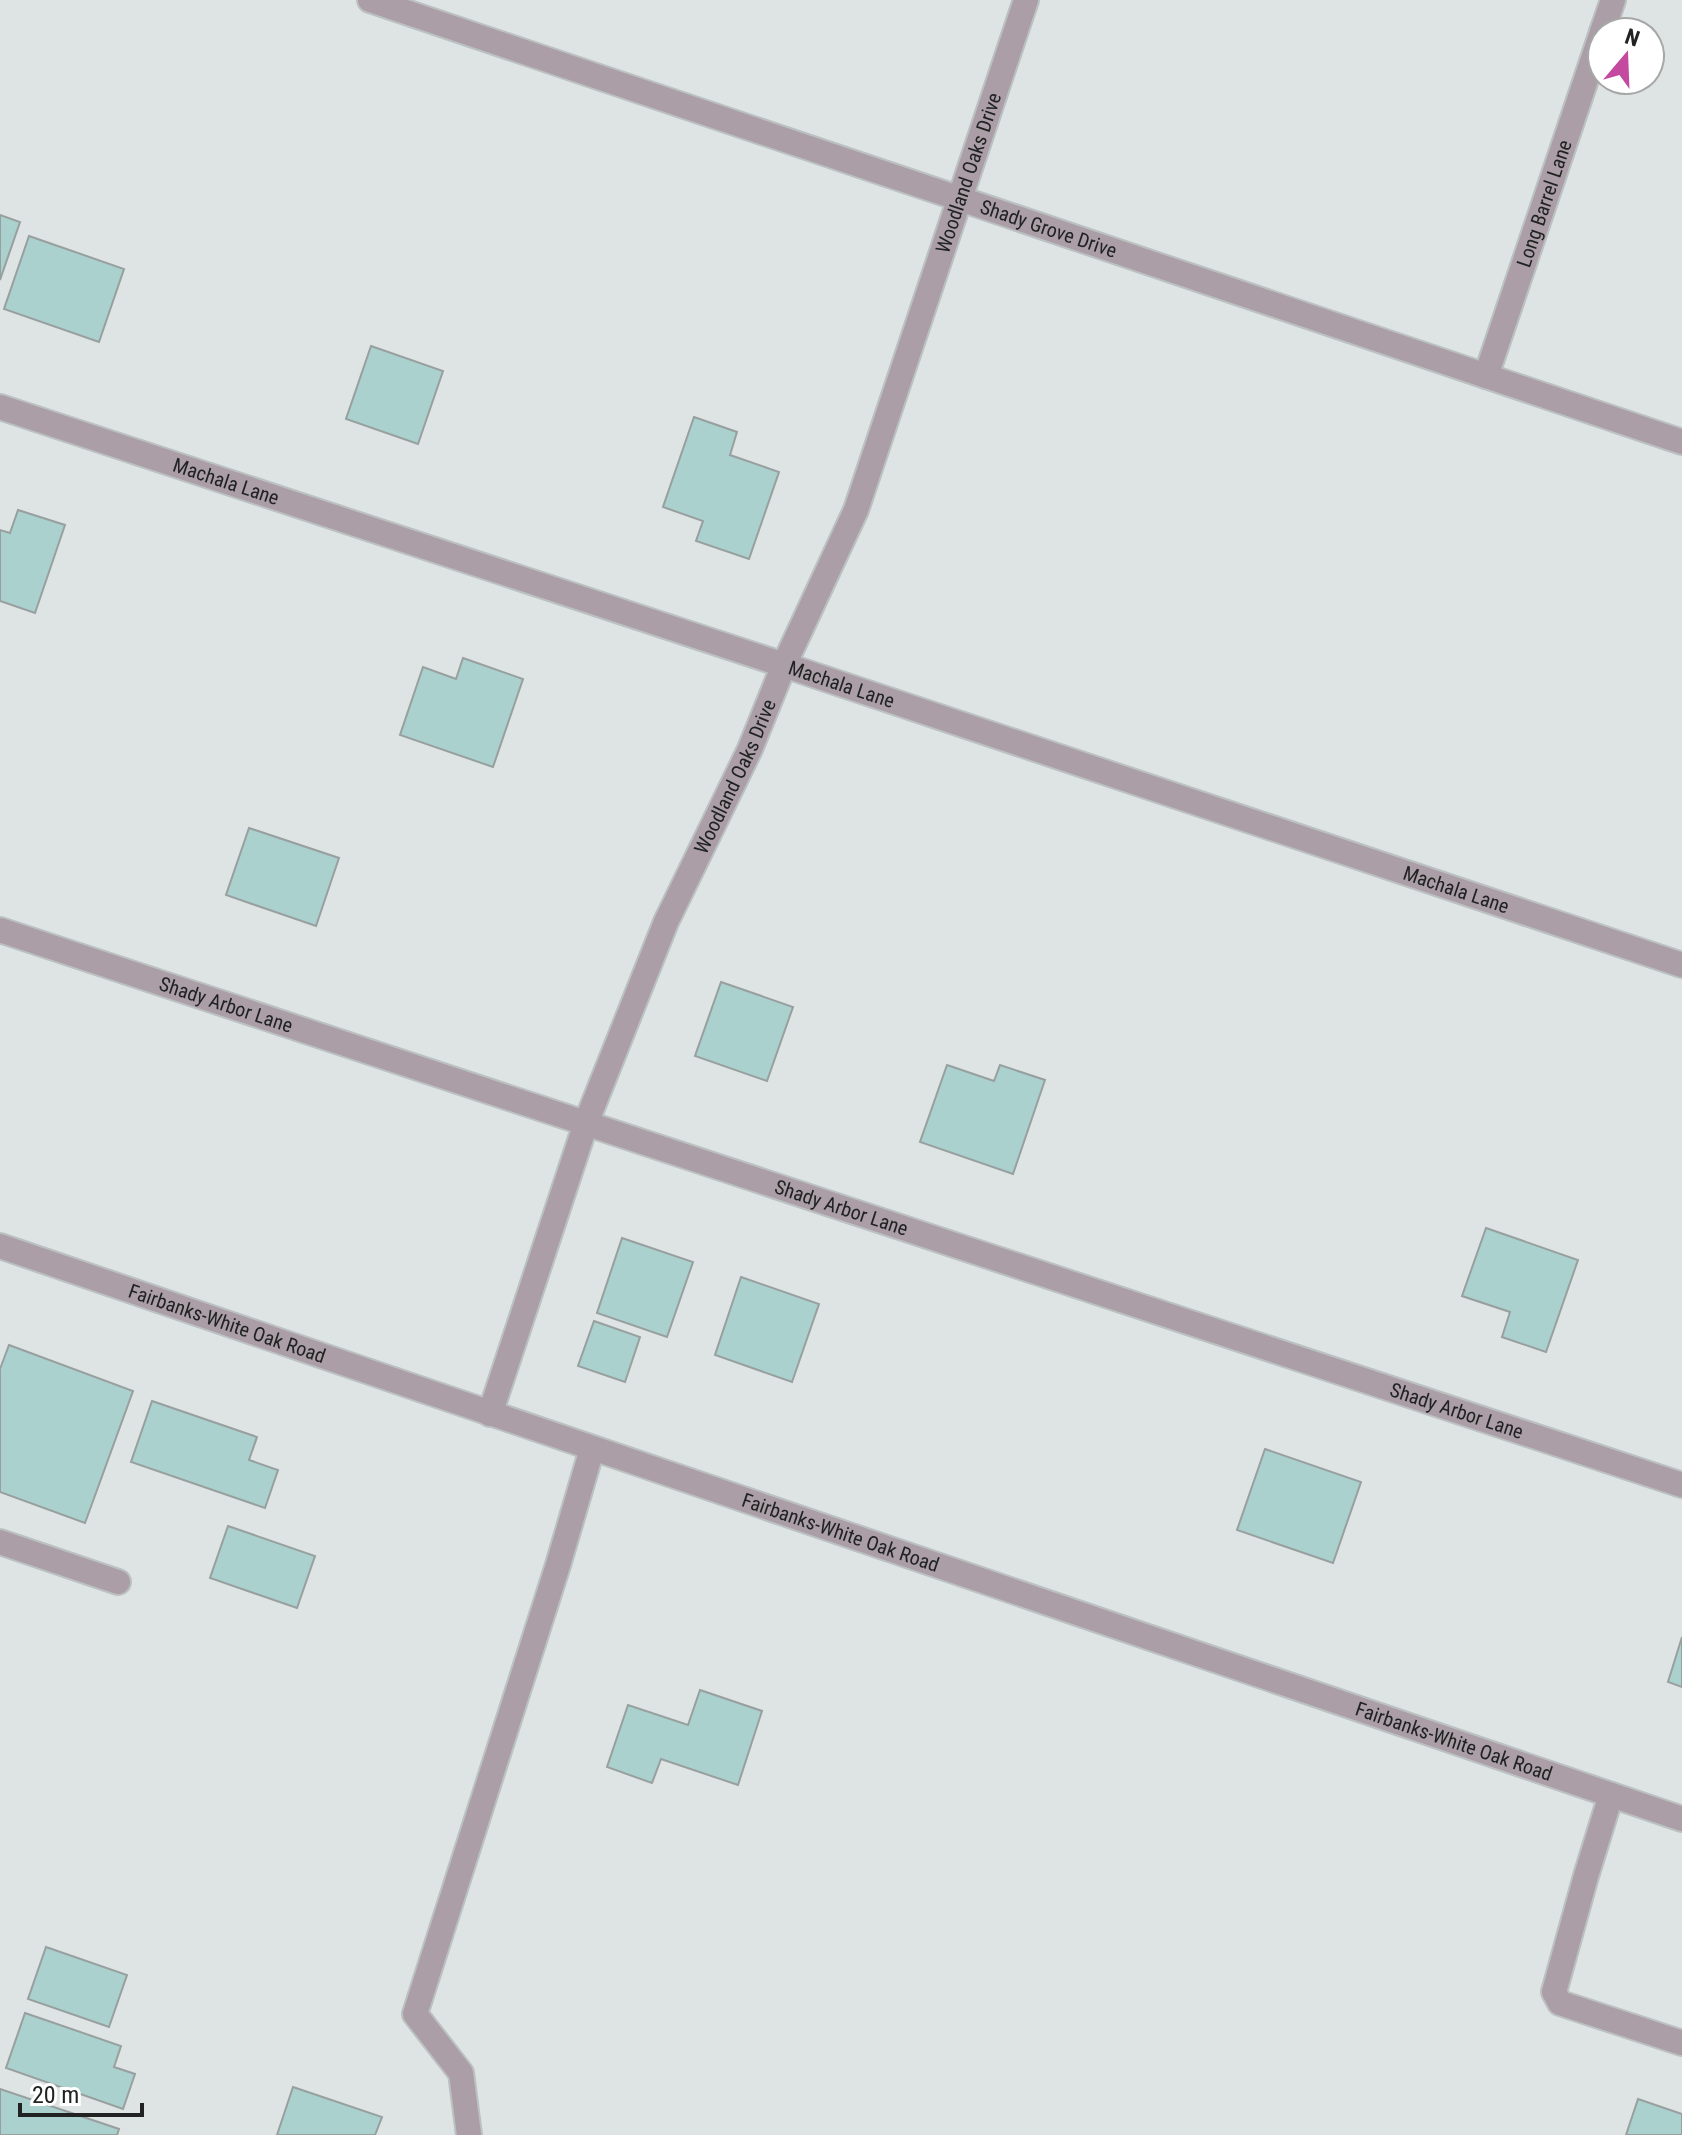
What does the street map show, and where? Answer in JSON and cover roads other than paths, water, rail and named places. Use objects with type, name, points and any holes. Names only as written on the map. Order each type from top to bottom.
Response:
[{"type":"street","name":"Shady Grove Drive","points":[[370,0],[432,10],[959,198],[1682,442]]},
{"type":"street","name":"Woodland Oaks Drive","points":[[490,1414],[586,1123],[666,922],[750,749],[784,665],[856,510],[1026,0]]},
{"type":"street","name":"Long Barrel Lane","points":[[1486,376],[1586,79]]},
{"type":"street","name":"Machala Lane","points":[[0,407],[1682,965]]},
{"type":"street","name":"Shady Arbor Lane","points":[[0,930],[1682,1485]]},
{"type":"street","name":"Fairbanks-White Oak Road","points":[[0,1246],[1682,1819]]},
{"type":"street","points":[[469,2135],[461,2073],[415,2014],[554,1580],[592,1449]]},
{"type":"street","points":[[0,1542],[118,1582]]},
{"type":"street","points":[[1611,1795],[1554,1992],[1560,2003],[1682,2043]]}]
